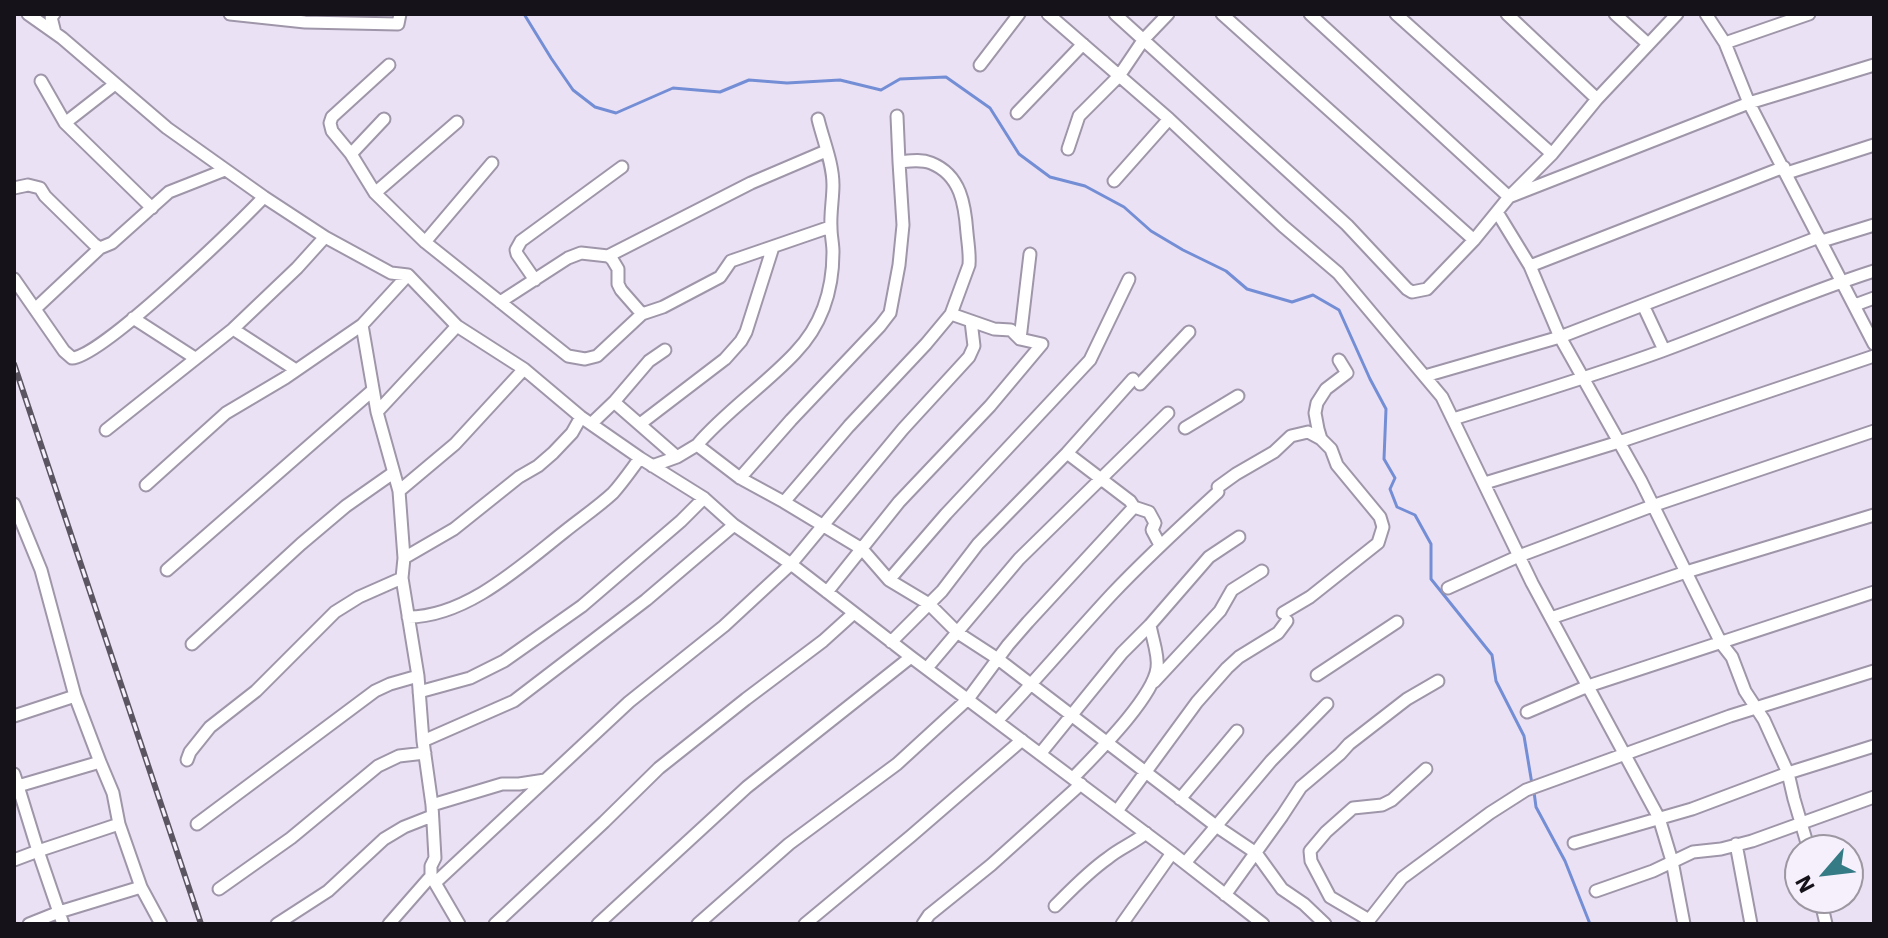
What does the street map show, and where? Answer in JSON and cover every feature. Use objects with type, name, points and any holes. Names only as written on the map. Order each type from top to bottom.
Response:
[{"type":"street","points":[[28,14],[55,33],[167,128],[264,197],[325,237],[391,273],[408,275],[457,326],[524,369],[591,424],[704,498],[734,525],[791,564],[1263,924]]},
{"type":"street","points":[[230,14],[274,16],[305,22],[345,19],[398,24],[400,14]]},
{"type":"street","points":[[980,65],[1019,14]]},
{"type":"street","points":[[1048,14],[1338,273],[1442,397],[1519,556],[1659,818],[1672,861],[1684,924]]},
{"type":"street","points":[[1115,14],[1347,225],[1412,292],[1427,289],[1474,240],[1597,99],[1677,14]]},
{"type":"street","points":[[1068,149],[1079,116],[1119,76],[1144,39],[1168,14]]},
{"type":"street","points":[[1222,14],[1474,240]]},
{"type":"street","points":[[1310,14],[1509,197]]},
{"type":"street","points":[[1396,14],[1552,154]]},
{"type":"street","points":[[1507,14],[1597,99]]},
{"type":"street","points":[[1615,14],[1648,44]]},
{"type":"street","points":[[1706,14],[1725,43],[1749,103],[1874,344]]},
{"type":"street","points":[[1725,43],[1809,14]]},
{"type":"street","points":[[54,15],[55,33]]},
{"type":"street","points":[[1017,113],[1083,44]]},
{"type":"street","points":[[389,65],[332,117],[332,131],[351,154],[375,193],[425,242],[560,352],[576,359],[597,356],[642,314],[663,307],[720,277],[731,261],[830,227]]},
{"type":"street","points":[[1509,197],[1749,103],[1874,65]]},
{"type":"street","points":[[41,81],[65,123],[152,208]]},
{"type":"street","points":[[65,123],[115,84]]},
{"type":"street","points":[[740,478],[890,313],[903,225],[897,116]]},
{"type":"street","points":[[351,154],[384,119]]},
{"type":"street","points":[[652,466],[677,457],[697,445],[712,427],[795,353],[825,309],[834,249],[830,227],[833,181],[818,119]]},
{"type":"street","points":[[1114,181],[1169,119]]},
{"type":"street","points":[[375,193],[457,122]]},
{"type":"street","points":[[1530,266],[1785,170],[1874,145]]},
{"type":"street","points":[[500,302],[573,255],[608,256],[751,183],[826,151]]},
{"type":"street","points":[[784,502],[951,314],[969,265],[965,209],[954,181],[930,162],[899,162]]},
{"type":"street","points":[[425,242],[492,163]]},
{"type":"street","points":[[535,280],[517,254],[521,241],[622,167]]},
{"type":"street","points":[[35,309],[100,248],[112,243],[175,189],[225,170]]},
{"type":"street","points":[[14,188],[28,185],[40,188],[100,248]]},
{"type":"street","points":[[14,279],[64,351],[72,358],[81,357],[167,290],[264,197]]},
{"type":"street","points":[[1497,212],[1530,266],[1560,337],[1641,481],[1721,643],[1732,657],[1745,691],[1768,728],[1788,773],[1805,834]]},
{"type":"street","points":[[1425,376],[1560,337],[1820,239],[1874,225]]},
{"type":"street","points":[[106,430],[233,329],[325,237]]},
{"type":"street","points":[[640,424],[725,359],[741,341],[773,247]]},
{"type":"street","points":[[1020,339],[1030,254]]},
{"type":"street","points":[[608,256],[618,269],[621,290],[642,314]]},
{"type":"street","points":[[1453,419],[1664,350],[1874,271]]},
{"type":"street","points":[[146,485],[226,413],[285,378],[362,325],[408,275]]},
{"type":"street","points":[[889,580],[946,514],[1090,360],[1129,279]]},
{"type":"street","points":[[1855,305],[1874,298]]},
{"type":"street","points":[[1643,305],[1664,350]]},
{"type":"street","points":[[827,592],[899,502],[990,406],[1042,344],[1020,339],[1011,330],[994,329],[951,314]]},
{"type":"street","points":[[133,318],[195,358]]},
{"type":"street","points":[[389,924],[433,879],[629,702],[724,626],[791,564],[903,429],[969,357],[974,346],[971,321]]},
{"type":"street","points":[[362,325],[377,412],[399,491],[404,558],[402,578],[418,676],[432,810],[433,879],[459,924]]},
{"type":"street","points":[[377,412],[457,326]]},
{"type":"street","points":[[233,329],[296,370]]},
{"type":"street","points":[[891,642],[947,584],[978,544],[1136,381],[1189,332]]},
{"type":"street","points":[[591,424],[649,361],[665,350]]},
{"type":"street","points":[[1485,483],[1619,442],[1874,356]]},
{"type":"street","points":[[1321,439],[1315,413],[1317,403],[1326,389],[1347,373],[1339,360]]},
{"type":"street","points":[[399,491],[455,444],[524,369]]},
{"type":"street","points":[[167,570],[373,390]]},
{"type":"street","points":[[1185,428],[1238,396]]},
{"type":"street","points":[[614,402],[677,457]]},
{"type":"street","points":[[927,668],[1019,559],[1168,413]]},
{"type":"street","points":[[404,558],[454,529],[519,477],[538,466],[572,433],[581,417]]},
{"type":"street","points":[[1448,588],[1519,556],[1652,506],[1874,431]]},
{"type":"street","points":[[997,721],[1113,593],[1218,489],[1236,474],[1274,452],[1291,436],[1308,432],[1321,439],[1331,449],[1337,465],[1380,517],[1383,527],[1378,543],[1285,617],[1283,628],[1272,638],[1239,657],[1227,668],[1197,702],[1117,811]]},
{"type":"street","points":[[697,445],[740,478],[862,549],[889,580],[929,604],[958,633],[1032,684],[1105,743],[1256,853],[1282,889],[1325,924]]},
{"type":"street","points":[[1067,453],[1134,507],[1149,512],[1155,523],[1152,530],[1160,545]]},
{"type":"street","points":[[408,617],[453,608],[508,576],[612,493],[640,458]]},
{"type":"street","points":[[192,644],[301,544],[346,506],[393,473]]},
{"type":"street","points":[[419,692],[470,678],[504,661],[582,606],[704,498]]},
{"type":"street","points":[[14,504],[41,570],[75,696],[113,793],[119,824],[141,887],[161,924]]},
{"type":"street","points":[[698,924],[789,844],[897,764],[968,699],[1028,622],[1134,507]]},
{"type":"street","points":[[1551,618],[1686,572],[1874,515]]},
{"type":"street","points":[[219,889],[291,838],[378,766],[424,747],[514,701],[646,600],[734,525]]},
{"type":"street","points":[[1040,754],[1122,653],[1209,557],[1239,537]]},
{"type":"street","points":[[923,924],[929,915],[991,865],[1077,781],[1154,683],[1220,611],[1232,590],[1262,571]]},
{"type":"street","points":[[187,760],[210,727],[256,691],[335,612],[359,597],[402,578]]},
{"type":"street","points":[[1527,712],[1588,686],[1874,592]]},
{"type":"street","points":[[495,924],[659,768],[823,641],[854,613]]},
{"type":"street","points":[[1317,675],[1397,622]]},
{"type":"street","points":[[1150,625],[1158,666],[1154,683]]},
{"type":"street","points":[[598,924],[738,794],[911,657]]},
{"type":"street","points":[[1426,769],[1392,800],[1382,805],[1353,808],[1310,851],[1311,861],[1330,897],[1368,922],[1402,878],[1490,813],[1532,788],[1755,708],[1874,671]]},
{"type":"street","points":[[197,824],[375,691],[418,676]]},
{"type":"street","points":[[1225,895],[1301,787],[1386,715],[1438,681]]},
{"type":"street","points":[[14,716],[75,696]]},
{"type":"street","points":[[1185,863],[1271,761],[1327,704]]},
{"type":"street","points":[[1180,799],[1237,731]]},
{"type":"street","points":[[805,924],[1022,740]]},
{"type":"street","points":[[1574,843],[1724,798],[1788,773],[1874,746]]},
{"type":"street","points":[[61,918],[15,783],[100,762]]},
{"type":"street","points":[[277,924],[328,891],[384,839],[432,810],[502,784],[546,780]]},
{"type":"street","points":[[1596,891],[1653,871],[1693,852],[1752,841],[1874,797]]},
{"type":"street","points":[[14,860],[119,824]]},
{"type":"street","points":[[1055,906],[1099,865],[1146,833]]},
{"type":"street","points":[[1736,844],[1751,924]]},
{"type":"street","points":[[1122,924],[1172,853]]},
{"type":"street","points":[[29,924],[61,918],[141,887]]},
{"type":"waterway","points":[[524,14],[573,90],[595,107],[616,113],[673,88],[720,92],[749,80],[787,83],[840,80],[881,90],[900,79],[946,77],[990,108],[1019,154],[1050,177],[1085,186],[1124,207],[1151,231],[1226,271],[1247,289],[1292,302],[1313,295],[1339,310],[1386,409],[1384,459],[1395,478],[1390,489],[1397,507],[1415,515],[1431,544],[1431,579],[1492,655],[1496,681],[1524,736],[1532,784]]},
{"type":"waterway","points":[[1534,792],[1536,807],[1565,861],[1590,924]]},
{"type":"railway","points":[[14,364],[201,924]]}]
